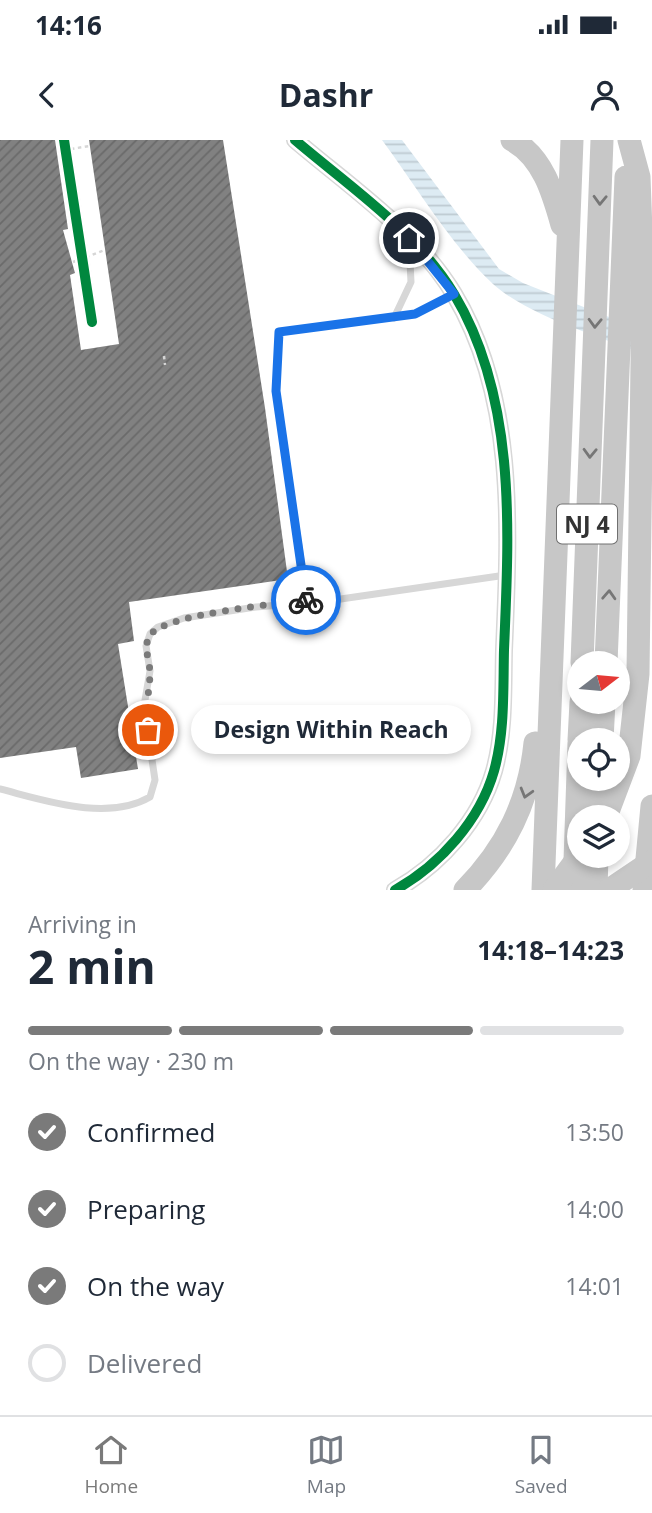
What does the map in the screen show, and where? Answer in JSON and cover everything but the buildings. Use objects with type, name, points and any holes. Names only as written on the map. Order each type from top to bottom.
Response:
[{"type":"highway","points":[[512,140],[529,153],[544,173],[554,197],[567,255]]},
{"type":"highway","points":[[543,890],[572,140]]},
{"type":"highway","name":"NJ 4","points":[[582,651],[603,140]]},
{"type":"highway","points":[[611,805],[629,756],[638,674],[643,285],[639,177],[628,140]]},
{"type":"highway","name":"NJ 4","points":[[607,651],[628,140]]},
{"type":"highway","points":[[464,890],[501,846],[522,808],[533,764],[552,629]]},
{"type":"highway","points":[[573,890],[577,791]]},
{"type":"highway","points":[[646,890],[652,806]]},
{"type":"highway","points":[[609,890],[652,861]]},
{"type":"highway","points":[[554,890],[570,868]]},
{"type":"highway","points":[[596,890],[597,868]]},
{"type":"highway","points":[[646,890],[652,881]]},
{"type":"street","points":[[295,140],[409,238],[454,294],[475,335],[495,399],[506,513],[507,575],[502,715],[494,772],[478,807],[445,853],[424,872],[395,890]]},
{"type":"street","points":[[64,145],[92,322]]},
{"type":"lane","points":[[394,318],[411,282],[409,238]]},
{"type":"lane","points":[[307,600],[276,391],[279,332],[415,314],[454,294]]},
{"type":"lane","points":[[0,789],[93,809],[141,802],[150,797],[155,780],[144,706],[150,671],[146,646],[150,634],[158,627],[184,618],[507,575]]},
{"type":"path","points":[[64,145],[90,146]]},
{"type":"path","points":[[73,262],[105,250]]},
{"type":"path","points":[[164,356],[166,365]]},
{"type":"shaded area","points":[[382,140],[402,140],[499,269],[523,283],[652,334],[652,357],[547,316],[508,296],[493,284],[448,233]]},
{"type":"cycle path","points":[[64,140],[92,322]]},
{"type":"cycle path","points":[[295,140],[381,211],[439,271],[454,294],[474,335],[489,377],[499,421],[507,513],[507,559],[503,710],[498,756],[488,789],[468,824],[427,868],[395,890]]},
{"type":"way so far","points":[[148,730],[144,706],[150,671],[146,646],[150,634],[158,627],[184,618],[306,600]]},
{"type":"place","name":"Design Within Reach","points":[[148,730]]},
{"type":"route","points":[[306,600],[276,391],[275,364],[279,332],[415,314],[454,294],[409,238]]}]
